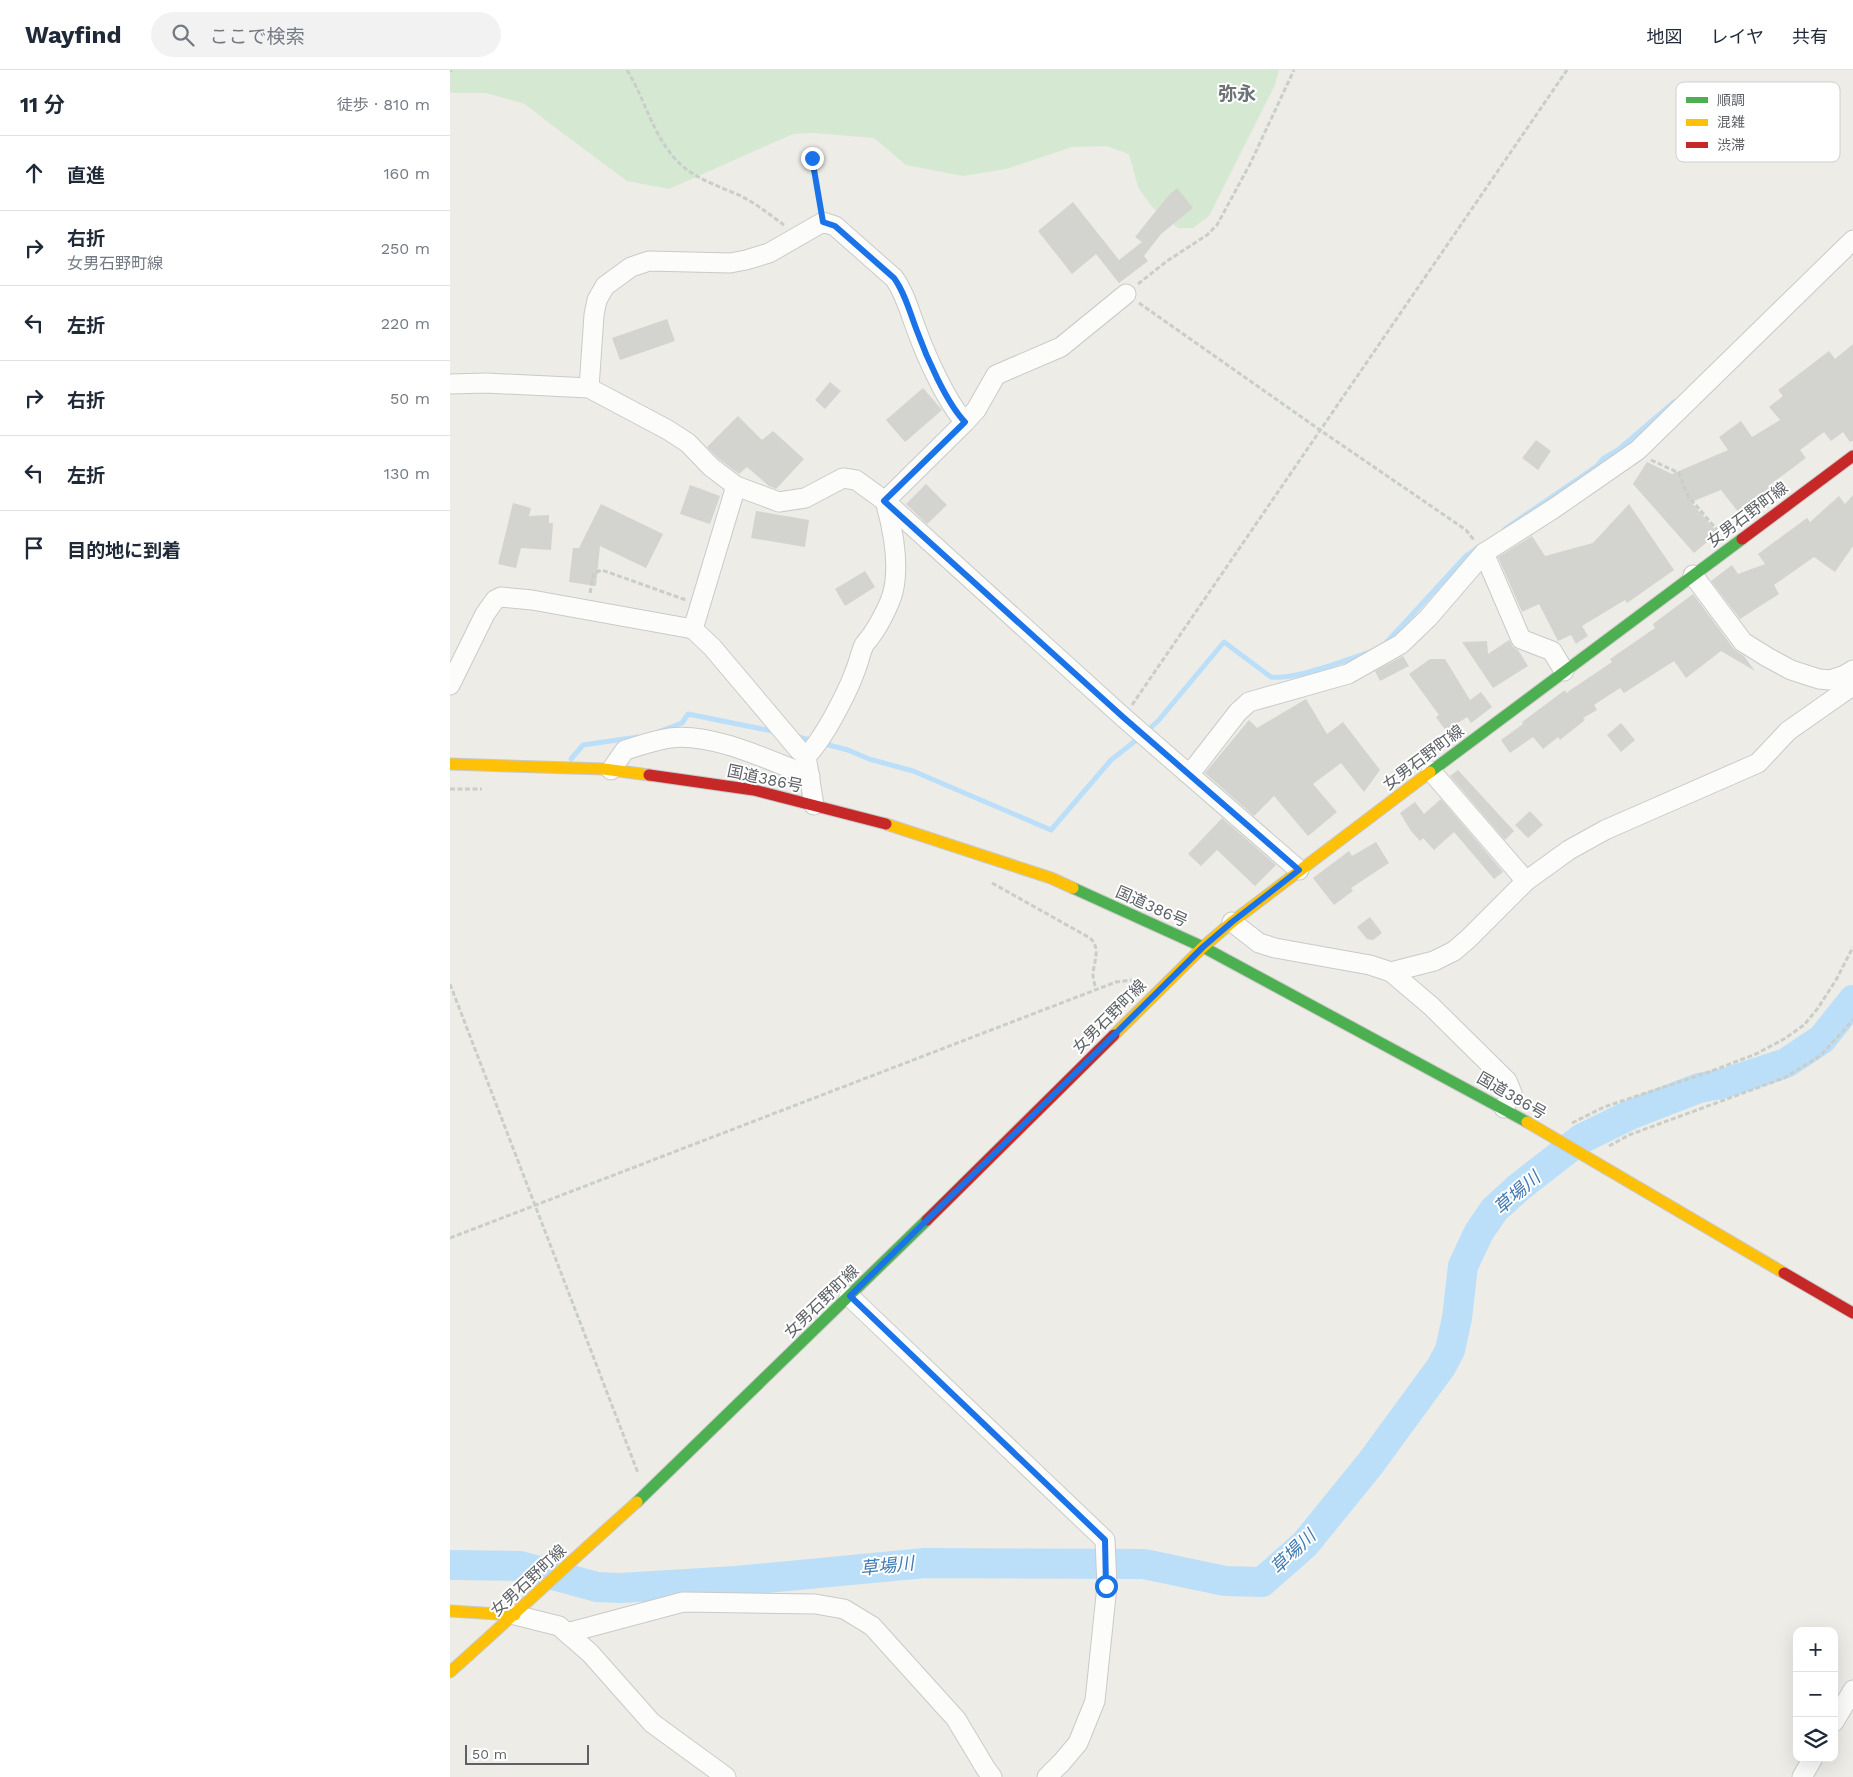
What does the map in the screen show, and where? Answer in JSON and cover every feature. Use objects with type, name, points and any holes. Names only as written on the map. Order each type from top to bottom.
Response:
[{"type":"main road","name":"女男石野町線","points":[[450,1672],[646,1494],[850,1296],[1203,947],[1299,870],[1853,456]]},
{"type":"main road","name":"国道386号","points":[[450,764],[611,770],[754,790],[866,818],[1051,878],[1203,947],[1504,1108],[1853,1312]]},
{"type":"main road","points":[[450,1611],[521,1609]]},
{"type":"street","points":[[589,388],[594,315],[597,300],[605,286],[631,267],[649,261],[730,263],[746,260],[769,253],[823,222],[835,226],[894,278],[901,288],[923,347],[956,413],[965,422]]},
{"type":"street","points":[[1187,773],[1196,766],[1238,712],[1249,702],[1348,674],[1401,644],[1428,618],[1484,553],[1635,453],[1853,240]]},
{"type":"street","points":[[884,501],[976,410],[996,375],[1061,347],[1126,294]]},
{"type":"street","points":[[450,384],[522,384],[589,388],[668,430],[688,443],[712,467],[736,486],[779,502],[805,498],[842,478],[856,480],[884,501],[1123,717],[1299,870]]},
{"type":"street","points":[[692,629],[736,486]]},
{"type":"street","points":[[806,756],[814,750],[842,700],[865,643],[878,624],[893,593],[896,570],[895,554],[890,519],[884,501]]},
{"type":"street","points":[[1484,553],[1521,640],[1552,651],[1564,671]]},
{"type":"street","points":[[1392,972],[1434,961],[1454,951],[1526,880],[1569,850],[1605,830],[1758,763],[1788,730],[1852,686],[1849,672],[1830,680],[1791,670],[1743,642],[1693,575]]},
{"type":"street","points":[[450,685],[485,614],[495,600],[501,597],[532,600],[692,629],[712,647],[806,756],[814,805]]},
{"type":"street","points":[[611,770],[625,750],[670,738],[699,738],[720,743],[810,776]]},
{"type":"street","points":[[1431,771],[1526,880]]},
{"type":"street","points":[[1232,922],[1259,943],[1267,946],[1370,965],[1392,972],[1431,1006],[1507,1081],[1512,1093],[1504,1108]]},
{"type":"street","points":[[850,1296],[1105,1540],[1106,1586],[1095,1701],[1078,1742],[1047,1777]]},
{"type":"street","points":[[567,1633],[683,1602],[815,1604],[844,1609],[872,1626],[956,1719],[992,1777]]},
{"type":"street","points":[[521,1609],[559,1626],[590,1652],[652,1723],[726,1777]]},
{"type":"street","points":[[1837,1717],[1853,1690]]},
{"type":"street","points":[[1802,1777],[1811,1762]]},
{"type":"path","points":[[627,70],[657,135],[678,162],[690,172],[755,204],[788,228],[802,234]]},
{"type":"path","points":[[1294,70],[1250,164],[1217,225],[1207,235],[1167,261],[1126,294],[1466,530],[1484,553]]},
{"type":"path","points":[[1123,717],[1567,70]]},
{"type":"path","points":[[812,158],[823,222]]},
{"type":"path","points":[[1635,453],[1679,473],[1688,496],[1732,546]]},
{"type":"path","points":[[587,611],[594,573],[602,570],[700,605]]},
{"type":"path","points":[[450,788],[487,789]]},
{"type":"path","points":[[990,882],[1094,942],[1097,951],[1093,976],[1096,990]]},
{"type":"path","points":[[1549,1135],[1604,1107],[1709,1072],[1756,1054],[1784,1039],[1804,1025],[1818,1008],[1836,980],[1853,947]]},
{"type":"path","points":[[450,1238],[1116,982],[1131,980],[1146,986],[1154,994]]},
{"type":"path","points":[[450,984],[646,1494]]},
{"type":"path","points":[[1587,1158],[1629,1135],[1784,1078],[1820,1056],[1853,1020]]},
{"type":"green space","points":[[450,70],[1279,70],[1275,85],[1209,216],[1193,228],[1178,228],[1152,207],[1138,187],[1129,154],[1106,146],[1072,147],[1006,169],[963,176],[906,165],[874,138],[813,133],[793,134],[669,189],[627,181],[525,104],[486,93],[450,93]]},
{"type":"building","points":[[1177,188],[1193,208],[1161,234],[1144,256],[1148,261],[1119,283],[1096,254],[1072,274],[1038,231],[1073,202],[1119,260],[1142,242],[1135,237],[1168,196]]},
{"type":"building","points":[[667,319],[675,341],[620,360],[612,338]]},
{"type":"building","points":[[1853,344],[1853,441],[1850,442],[1843,432],[1831,441],[1824,432],[1800,450],[1806,458],[1768,486],[1770,489],[1739,513],[1721,490],[1691,502],[1718,533],[1694,553],[1633,484],[1647,462],[1672,474],[1728,450],[1719,437],[1741,421],[1752,437],[1780,420],[1769,407],[1783,396],[1778,390],[1829,351],[1835,359]]},
{"type":"building","points":[[830,382],[841,391],[825,409],[815,400]]},
{"type":"building","points":[[923,388],[942,410],[905,442],[886,420]]},
{"type":"building","points":[[738,416],[762,440],[773,431],[804,459],[776,489],[769,486],[747,467],[739,474],[707,447]]},
{"type":"building","points":[[1536,440],[1551,451],[1538,470],[1522,458]]},
{"type":"building","points":[[926,484],[947,505],[927,524],[906,504]]},
{"type":"building","points":[[690,485],[720,496],[710,524],[680,514]]},
{"type":"building","points":[[1853,495],[1853,546],[1835,572],[1814,557],[1774,585],[1779,594],[1740,619],[1711,581],[1732,565],[1738,574],[1765,564],[1758,554],[1807,518],[1810,522],[1839,496],[1845,504]]},
{"type":"building","points":[[513,503],[531,508],[529,516],[549,515],[549,523],[553,523],[551,550],[521,548],[516,568],[498,564]]},
{"type":"building","points":[[601,504],[663,534],[646,568],[600,546],[596,586],[569,582],[573,548],[579,548]]},
{"type":"building","points":[[1629,504],[1674,570],[1627,603],[1625,600],[1582,626],[1588,636],[1576,644],[1571,635],[1558,641],[1539,604],[1522,612],[1498,557],[1532,536],[1545,556],[1593,543]]},
{"type":"building","points":[[756,511],[809,520],[805,547],[751,538]]},
{"type":"building","points":[[865,571],[875,587],[845,606],[835,589]]},
{"type":"building","points":[[1693,594],[1734,649],[1744,656],[1755,671],[1721,651],[1686,678],[1674,661],[1624,693],[1620,688],[1594,705],[1597,710],[1583,718],[1585,720],[1560,740],[1558,737],[1543,749],[1533,737],[1510,753],[1501,740],[1565,690],[1566,693],[1612,662],[1610,659],[1655,628],[1653,624]]},
{"type":"building","points":[[1509,640],[1528,666],[1493,688],[1462,642],[1487,641],[1488,654]]},
{"type":"building","points":[[1403,656],[1409,666],[1380,681],[1375,671]]},
{"type":"building","points":[[1430,659],[1445,659],[1470,700],[1481,692],[1492,707],[1471,723],[1467,717],[1446,731],[1436,717],[1439,715],[1409,674]]},
{"type":"building","points":[[1306,699],[1327,734],[1343,722],[1380,770],[1364,792],[1341,763],[1313,784],[1337,812],[1308,836],[1274,796],[1254,816],[1205,773],[1249,720],[1257,728]]},
{"type":"building","points":[[1621,723],[1635,740],[1621,752],[1607,735]]},
{"type":"building","points":[[1458,770],[1514,831],[1505,840],[1450,776]]},
{"type":"building","points":[[1441,799],[1503,872],[1494,879],[1454,832],[1434,850],[1423,838],[1420,841],[1411,831],[1400,813],[1415,802],[1424,814]]},
{"type":"building","points":[[1530,811],[1543,825],[1528,838],[1515,825]]},
{"type":"building","points":[[1222,818],[1276,865],[1255,886],[1217,850],[1201,866],[1188,854]]},
{"type":"building","points":[[1376,842],[1389,863],[1351,888],[1353,891],[1334,905],[1313,878],[1349,851],[1352,856]]},
{"type":"building","points":[[1370,917],[1382,933],[1373,940],[1367,939],[1357,927]]},
{"type":"waterway","points":[[1505,529],[1597,466],[1604,458],[1618,450],[1674,402]]},
{"type":"waterway","points":[[1385,644],[1466,556],[1480,546]]},
{"type":"waterway","points":[[1146,732],[1158,721],[1224,642],[1271,677],[1307,673],[1371,652]]},
{"type":"waterway","points":[[658,732],[682,723],[688,714],[777,732]]},
{"type":"waterway","points":[[795,736],[813,741]]},
{"type":"waterway","points":[[571,759],[583,745],[638,737]]},
{"type":"waterway","points":[[821,743],[913,771],[1051,830],[1111,760],[1139,738]]},
{"type":"waterway","name":"草場川","points":[[450,1565],[520,1566],[597,1587],[620,1588],[736,1581],[925,1563],[1144,1564],[1225,1581],[1262,1582],[1305,1544],[1370,1464],[1441,1367],[1450,1350],[1457,1318],[1463,1266],[1479,1232],[1494,1210],[1518,1188],[1581,1139],[1632,1114],[1699,1088],[1725,1083],[1786,1063],[1822,1039],[1853,1000]]},
{"type":"traffic: fast","points":[[1430,772],[1742,539]]},
{"type":"traffic: fast","points":[[1073,888],[1203,947],[1527,1122]]},
{"type":"traffic: fast","points":[[637,1502],[927,1220]]},
{"type":"traffic: slow","points":[[450,764],[604,769],[649,775]]},
{"type":"traffic: slow","points":[[1114,1035],[1203,947],[1232,922],[1430,772]]},
{"type":"traffic: slow","points":[[886,824],[1051,878],[1073,888]]},
{"type":"traffic: slow","points":[[1527,1122],[1784,1273]]},
{"type":"traffic: slow","points":[[450,1672],[637,1502]]},
{"type":"traffic: slow","points":[[450,1611],[515,1615]]},
{"type":"traffic: jam","points":[[1742,539],[1853,456]]},
{"type":"traffic: jam","points":[[649,775],[754,790],[886,824]]},
{"type":"traffic: jam","points":[[927,1220],[1114,1035]]},
{"type":"traffic: jam","points":[[1784,1273],[1853,1313]]},
{"type":"district","name":"弥永","points":[[1237,93]]},
{"type":"route","points":[[812,158],[823,222],[835,226],[894,278],[901,288],[923,347],[956,413],[965,422],[884,501],[1123,717],[1299,870],[1203,947],[850,1296],[1105,1540],[1106,1586]]}]
